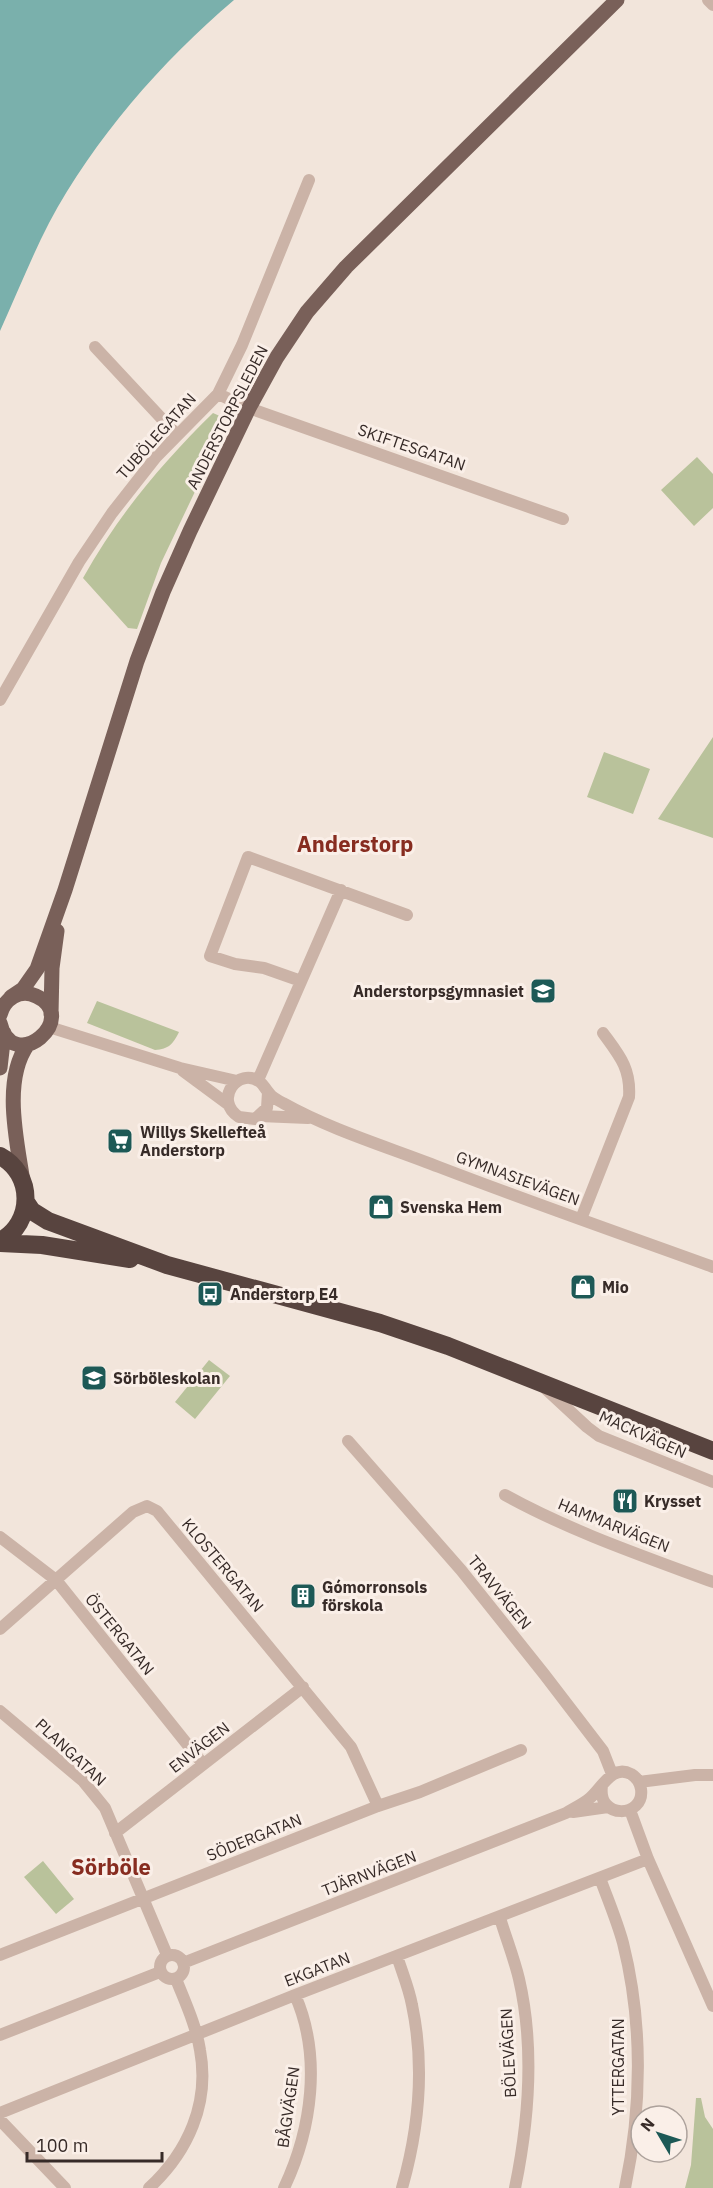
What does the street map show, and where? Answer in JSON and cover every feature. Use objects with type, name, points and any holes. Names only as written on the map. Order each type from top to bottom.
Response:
[{"type":"highway","points":[[0,1156],[16,1169],[32,1211],[48,1221],[167,1265],[380,1323],[448,1346],[713,1451]]},
{"type":"highway","points":[[0,1242],[17,1227],[25,1210],[25,1193]]},
{"type":"highway","points":[[0,1242],[42,1245],[167,1265]]},
{"type":"main road","name":"ANDERSTORPSLEDEN","points":[[3,1014],[37,969],[65,890],[137,661],[163,592],[249,408],[277,357],[307,312],[346,267],[617,0]]},
{"type":"main road","name":"ANDERSTORPSLEDEN","points":[[50,1023],[52,968],[65,890]]},
{"type":"main road","points":[[0,1068],[3,1014],[23,993],[38,997],[48,1008],[50,1023],[42,1037],[28,1044],[19,1061],[14,1096],[15,1131],[25,1193]]},
{"type":"main road","points":[[3,1014],[13,1041],[28,1044]]},
{"type":"street","points":[[708,0],[713,5]]},
{"type":"street","name":"TUBÖLEGATAN","points":[[0,700],[80,562],[112,513],[137,479],[218,394],[242,345],[309,180]]},
{"type":"street","points":[[95,347],[177,435]]},
{"type":"street","name":"SKIFTESGATAN","points":[[218,394],[249,408],[563,519]]},
{"type":"street","points":[[301,981],[264,968],[235,964],[210,956],[248,857],[407,915]]},
{"type":"street","points":[[258,1080],[341,891]]},
{"type":"street","points":[[50,1023],[180,1068],[237,1081],[247,1078],[258,1080],[268,1092],[267,1108],[260,1116],[244,1119],[234,1114],[229,1105],[180,1068]]},
{"type":"street","points":[[581,1220],[628,1097],[630,1083],[626,1069],[603,1033]]},
{"type":"street","points":[[229,1105],[230,1089],[237,1081]]},
{"type":"street","name":"GYMNASIEVÄGEN","points":[[268,1092],[312,1118],[581,1220],[713,1267]]},
{"type":"street","name":"GYMNASIEVÄGEN","points":[[260,1116],[312,1118]]},
{"type":"street","name":"MACKVÄGEN","points":[[539,1382],[586,1427],[599,1436],[713,1482]]},
{"type":"street","name":"TRAVVÄGEN","points":[[348,1441],[461,1570],[544,1674],[603,1750],[612,1774]]},
{"type":"street","name":"HAMMARVÄGEN","points":[[505,1495],[620,1546],[713,1582]]},
{"type":"street","name":"KLOSTERGATAN","points":[[0,1629],[133,1512],[147,1506],[157,1511],[351,1747],[378,1806]]},
{"type":"street","name":"ÖSTERGATAN","points":[[0,1537],[56,1580],[203,1764]]},
{"type":"street","name":"ENVÄGEN","points":[[115,1833],[303,1687]]},
{"type":"street","name":"PLANGATAN","points":[[0,1711],[83,1781],[105,1808],[167,1955]]},
{"type":"street","name":"SÖDERGATAN","points":[[0,1955],[378,1806],[420,1792],[521,1750]]},
{"type":"street","points":[[626,1773],[639,1782],[641,1797],[636,1806],[630,1810],[620,1812],[608,1807],[602,1797],[603,1786],[612,1774],[626,1773]]},
{"type":"street","points":[[639,1782],[713,1775]]},
{"type":"street","name":"TJÄRNVÄGEN","points":[[183,1963],[566,1813],[582,1804],[603,1786]]},
{"type":"street","name":"TJÄRNVÄGEN","points":[[566,1813],[608,1807]]},
{"type":"street","points":[[630,1810],[648,1859],[713,2006]]},
{"type":"street","name":"EKGATAN","points":[[0,2113],[295,1995],[500,1918],[648,1859]]},
{"type":"street","name":"YTTERGATAN","points":[[600,1878],[622,1942],[636,2012],[638,2080],[632,2158],[626,2188]]},
{"type":"street","name":"BÖLEVÄGEN","points":[[500,1918],[519,1980],[527,2027],[528,2094],[522,2154],[515,2188]]},
{"type":"street","points":[[167,1955],[180,1958],[183,1963],[184,1970],[176,1979],[169,1980],[160,1972],[159,1965],[167,1955]]},
{"type":"street","points":[[397,1956],[412,2004],[418,2052],[419,2086],[417,2122],[402,2188]]},
{"type":"street","points":[[0,2035],[160,1972]]},
{"type":"street","points":[[149,2188],[181,2151],[200,2102],[203,2075],[200,2049],[176,1979]]},
{"type":"street","name":"BÅGVÄGEN","points":[[284,2188],[297,2157],[310,2092],[311,2062],[308,2032],[295,1995]]},
{"type":"street","points":[[0,2120],[65,2188]]},
{"type":"green space","points":[[213,413],[222,417],[201,479],[161,563],[137,629],[128,628],[83,578],[126,511],[176,451]]},
{"type":"green space","points":[[697,457],[713,474],[713,508],[694,526],[661,490]]},
{"type":"green space","points":[[713,737],[713,838],[658,819]]},
{"type":"green space","points":[[604,752],[650,769],[633,814],[587,797]]},
{"type":"green space","points":[[97,1001],[179,1032],[170,1045],[155,1050],[87,1023]]},
{"type":"green space","points":[[209,1360],[230,1376],[195,1419],[175,1402]]},
{"type":"green space","points":[[43,1861],[74,1899],[56,1914],[24,1877]]},
{"type":"green space","points":[[696,2098],[701,2098],[705,2117],[713,2129],[713,2188],[685,2188],[691,2165]]},
{"type":"water","points":[[0,0],[234,0],[155,76],[131,103],[87,161],[49,223],[0,331]]},
{"type":"place","name":"Anderstorpsgymnasiet","points":[[543,991]]},
{"type":"place","name":"Willys Skellefteå Anderstorp","points":[[120,1141]]},
{"type":"place","name":"Svenska Hem","points":[[381,1207]]},
{"type":"place","name":"Mio","points":[[583,1287]]},
{"type":"place","name":"Anderstorp E4","points":[[210,1294]]},
{"type":"place","name":"Sörböleskolan","points":[[94,1378]]},
{"type":"place","name":"Krysset","points":[[625,1501]]},
{"type":"place","name":"Gómorronsols förskola","points":[[303,1596]]},
{"type":"district","name":"Anderstorp","points":[[355,844]]},
{"type":"district","name":"Sörböle","points":[[111,1867]]}]
